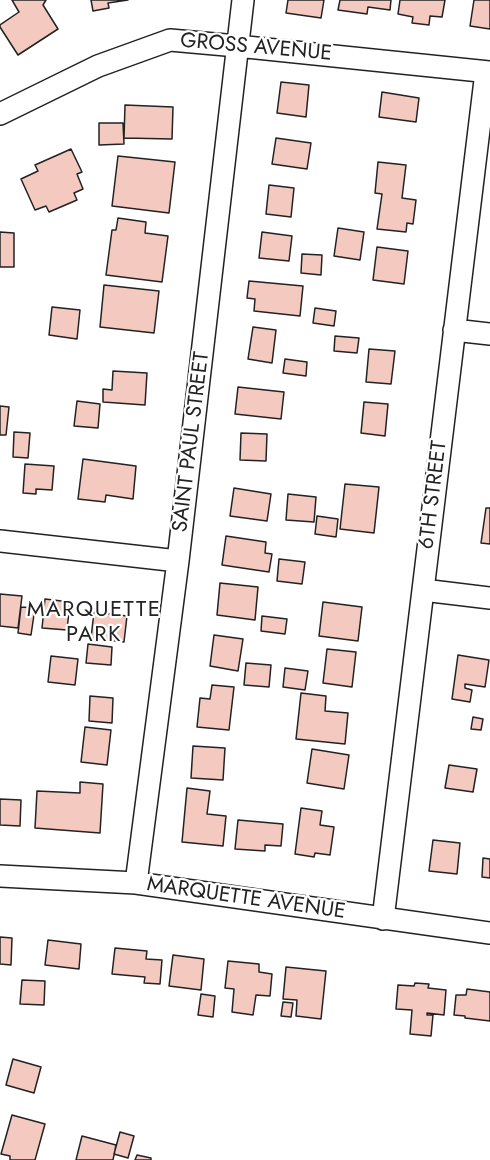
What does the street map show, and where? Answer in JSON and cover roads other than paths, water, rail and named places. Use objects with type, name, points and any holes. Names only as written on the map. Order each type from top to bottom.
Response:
[{"type":"street","name":"SAINT PAUL STREET","points":[[136,883],[178,561],[243,0]]},
{"type":"street","name":"GROSS AVENUE","points":[[0,114],[98,66],[170,40],[488,72]]},
{"type":"street","name":"6TH STREET","points":[[383,919],[454,330],[488,72]]},
{"type":"street","points":[[454,330],[490,334]]},
{"type":"street","points":[[0,541],[178,561]]},
{"type":"street","points":[[423,590],[490,598]]},
{"type":"street","name":"MARQUETTE AVENUE","points":[[0,876],[136,883],[490,933]]},
{"type":"district","name":"MARQUETTE PARK","points":[[94,624]]}]
